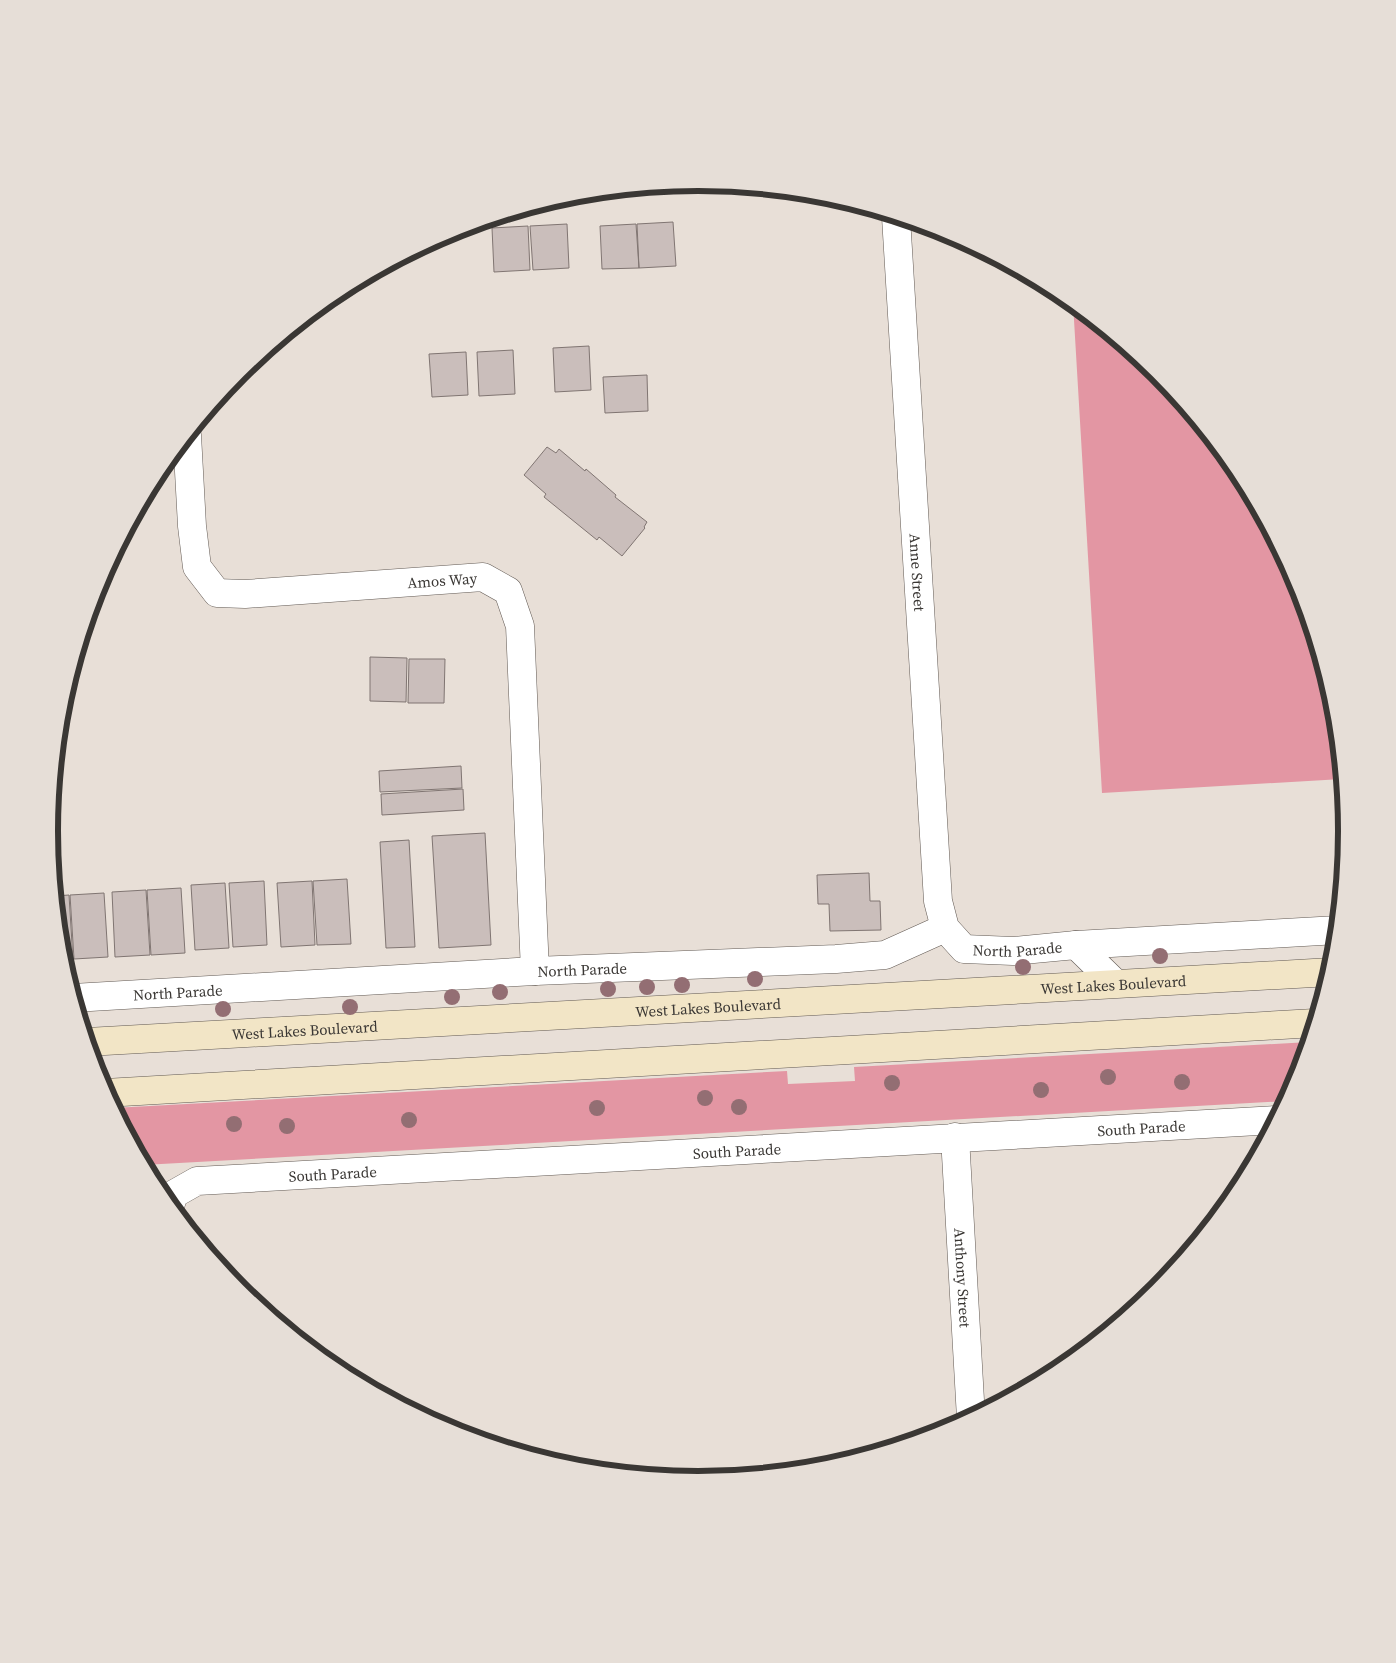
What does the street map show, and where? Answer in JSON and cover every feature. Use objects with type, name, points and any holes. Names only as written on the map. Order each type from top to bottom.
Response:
[{"type":"main road","name":"West Lakes Boulevard","points":[[93,1042],[1322,972]]},
{"type":"main road","points":[[113,1093],[1309,1023]]},
{"type":"street","name":"Anne Street","points":[[896,223],[938,901],[945,928]]},
{"type":"street","name":"Amos Way","points":[[188,445],[192,526],[198,568],[217,593],[245,594],[484,577],[508,591],[520,626],[535,970]]},
{"type":"street","name":"North Parade","points":[[79,998],[535,970],[836,959],[884,955],[945,928],[964,949],[1013,951],[1076,945],[1330,930]]},
{"type":"street","name":"North Parade","points":[[1076,945],[1116,983]]},
{"type":"street","name":"South Parade","points":[[173,1198],[174,1194],[197,1181],[1269,1120]]},
{"type":"street","name":"Anthony Street","points":[[955,1137],[971,1411]]},
{"type":"shaded area","points":[[1074,313],[1120,350],[1180,409],[1231,476],[1253,511],[1290,586],[1305,626],[1317,666],[1326,707],[1336,779],[1102,793]]},
{"type":"shaded area","points":[[1303,1042],[1278,1101],[151,1165],[120,1108],[787,1071],[788,1084],[855,1081],[854,1067]]},
{"type":"building","points":[[673,222],[676,266],[639,268],[637,224]]},
{"type":"building","points":[[567,224],[569,268],[533,270],[530,226]]},
{"type":"building","points":[[636,224],[639,268],[602,269],[600,226]]},
{"type":"building","points":[[528,226],[530,270],[494,272],[492,228]]},
{"type":"building","points":[[589,346],[591,390],[555,392],[553,348]]},
{"type":"building","points":[[513,350],[515,394],[479,396],[477,352]]},
{"type":"building","points":[[466,352],[468,395],[432,397],[429,354]]},
{"type":"building","points":[[647,375],[648,411],[605,413],[603,377]]},
{"type":"building","points":[[547,447],[556,453],[559,449],[585,471],[586,469],[616,495],[615,497],[647,522],[645,528],[622,556],[599,537],[597,540],[544,497],[546,494],[524,475]]},
{"type":"building","points":[[370,657],[407,658],[406,702],[370,701]]},
{"type":"building","points":[[409,659],[445,659],[444,703],[408,703]]},
{"type":"building","points":[[461,766],[462,788],[380,792],[379,771]]},
{"type":"building","points":[[463,789],[464,810],[382,815],[381,794]]},
{"type":"building","points":[[485,833],[491,945],[439,948],[432,836]]},
{"type":"building","points":[[409,840],[415,947],[386,948],[380,842]]},
{"type":"building","points":[[869,873],[870,901],[880,901],[881,930],[830,931],[829,904],[818,904],[817,875]]},
{"type":"building","points":[[347,879],[351,944],[317,945],[313,881]]},
{"type":"building","points":[[264,881],[267,945],[233,947],[229,883]]},
{"type":"building","points":[[312,881],[315,945],[281,947],[277,883]]},
{"type":"building","points":[[225,883],[229,948],[195,950],[191,885]]},
{"type":"building","points":[[181,888],[185,953],[151,955],[147,890]]},
{"type":"building","points":[[146,890],[150,955],[115,957],[112,892]]},
{"type":"building","points":[[104,893],[108,957],[74,959],[70,895]]},
{"type":"building","points":[[69,895],[73,960],[71,960],[70,956],[61,896]]}]
